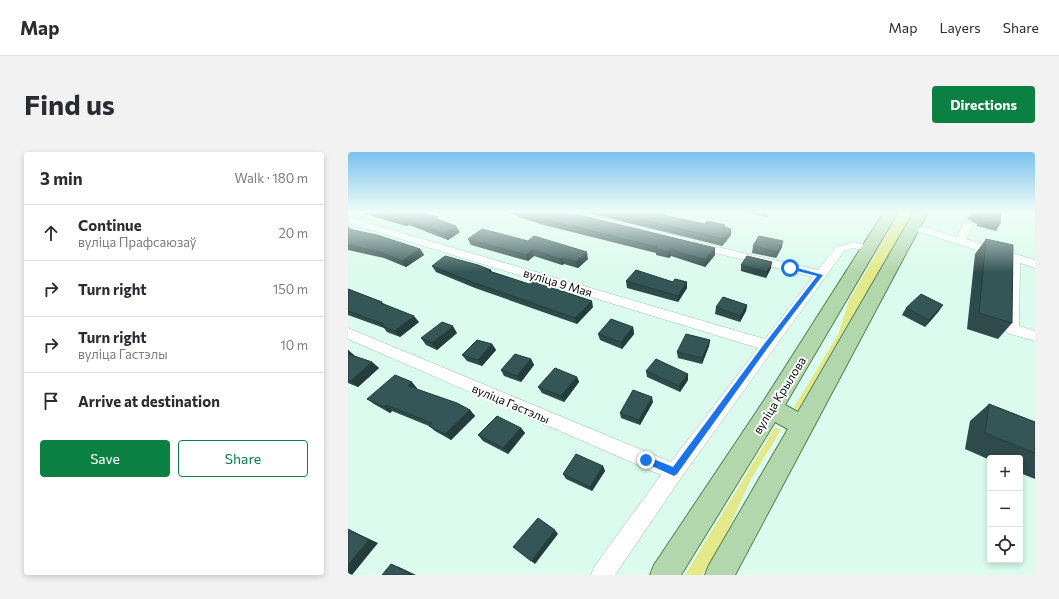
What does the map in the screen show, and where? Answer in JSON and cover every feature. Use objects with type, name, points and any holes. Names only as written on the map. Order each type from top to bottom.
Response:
[{"type":"main road","name":"вуліца Крылова","points":[[664,575],[770,409],[879,232]]},
{"type":"main road","points":[[720,575],[911,232]]},
{"type":"main road","points":[[770,409],[803,426]]},
{"type":"street","name":"вуліца 9 Мая","points":[[391,232],[767,344]]},
{"type":"street","points":[[941,232],[960,241],[1035,264]]},
{"type":"street","points":[[960,241],[965,232]]},
{"type":"street","points":[[684,242],[820,275]]},
{"type":"street","points":[[602,575],[674,472],[767,344],[840,249],[854,245],[869,249]]},
{"type":"street","points":[[1014,257],[1012,329],[1035,336]]},
{"type":"street","name":"вуліца Гастэлы","points":[[348,333],[674,472]]},
{"type":"green space","points":[[889,232],[902,232],[798,410],[794,407],[838,335],[849,301]]},
{"type":"green space","points":[[775,427],[781,430],[751,479],[721,545],[703,575],[685,575]]},
{"type":"building","points":[[348,232],[361,232],[377,235],[420,249],[402,261],[379,252],[348,245]]},
{"type":"building","points":[[438,232],[447,232],[444,234]]},
{"type":"building","points":[[478,232],[493,232],[528,241],[534,236],[587,252],[576,262],[562,258],[560,259],[532,250],[526,255],[468,239]]},
{"type":"building","points":[[594,232],[648,232],[715,248],[705,260],[670,249],[668,252],[656,249],[657,247]]},
{"type":"building","points":[[692,232],[729,232],[723,239]]},
{"type":"building","points":[[759,236],[783,241],[777,252],[753,246]]},
{"type":"building","points":[[986,239],[1013,245],[1012,323],[979,313]]},
{"type":"building","points":[[445,256],[478,265],[491,270],[489,271],[529,284],[532,281],[592,301],[575,318],[472,282],[432,266]]},
{"type":"building","points":[[747,256],[772,262],[767,272],[741,265]]},
{"type":"building","points":[[636,270],[673,282],[675,279],[687,282],[678,296],[626,281]]},
{"type":"building","points":[[348,289],[414,316],[395,331],[382,326],[384,324],[348,311]]},
{"type":"building","points":[[921,294],[943,305],[929,320],[906,308]]},
{"type":"building","points":[[723,297],[747,305],[740,316],[716,307]]},
{"type":"building","points":[[611,319],[633,327],[621,342],[598,334]]},
{"type":"building","points":[[442,322],[453,326],[432,343],[421,338]]},
{"type":"building","points":[[686,334],[710,340],[702,358],[677,352]]},
{"type":"building","points":[[477,340],[492,344],[478,360],[462,355]]},
{"type":"building","points":[[348,354],[372,362],[351,381],[348,380]]},
{"type":"building","points":[[515,354],[531,359],[517,376],[501,370]]},
{"type":"building","points":[[656,359],[688,374],[679,386],[646,371]]},
{"type":"building","points":[[555,368],[577,377],[561,396],[538,387]]},
{"type":"building","points":[[395,375],[412,382],[408,386],[457,403],[470,410],[445,434],[429,426],[432,423],[386,405],[384,407],[367,399]]},
{"type":"building","points":[[633,390],[652,397],[639,420],[620,413]]},
{"type":"building","points":[[989,404],[1035,422],[1035,453],[985,433]]},
{"type":"building","points":[[497,416],[521,428],[503,448],[478,435]]},
{"type":"building","points":[[576,454],[603,466],[590,487],[563,474]]},
{"type":"building","points":[[538,518],[555,530],[531,561],[513,547]]},
{"type":"building","points":[[348,529],[369,540],[348,565]]},
{"type":"building","points":[[391,564],[409,573],[407,575],[382,575]]},
{"type":"route","points":[[646,460],[674,472],[767,344],[820,275],[790,268]]}]
